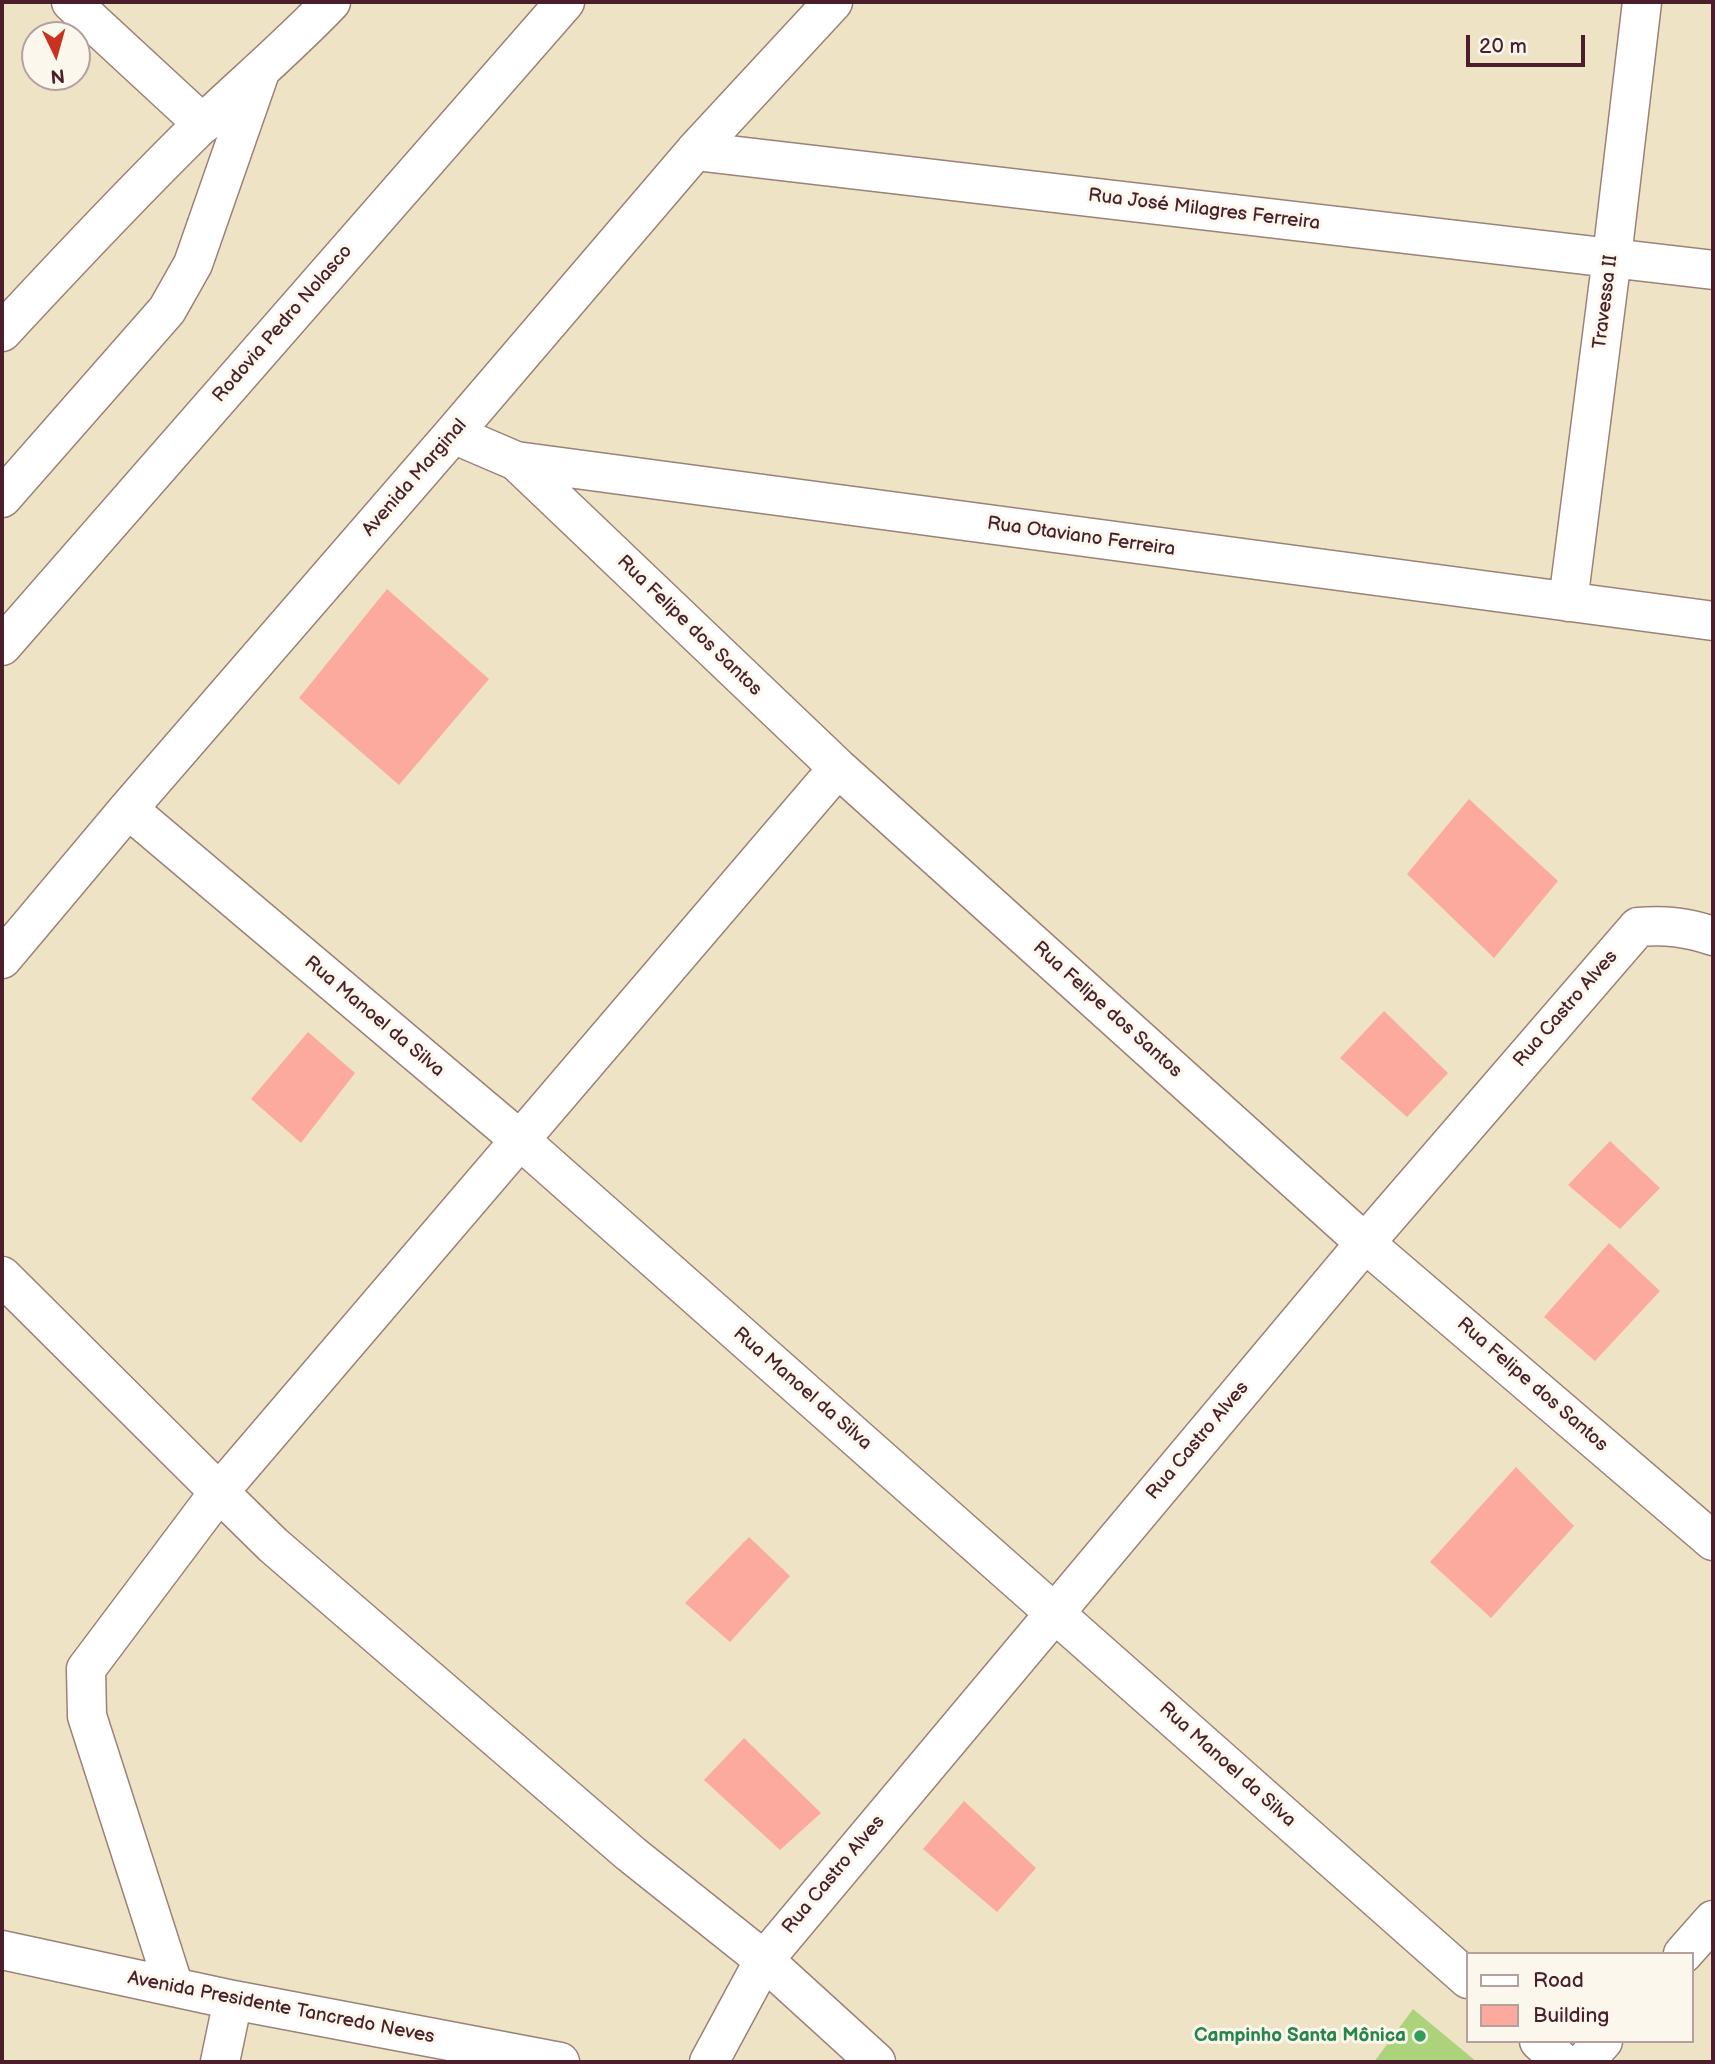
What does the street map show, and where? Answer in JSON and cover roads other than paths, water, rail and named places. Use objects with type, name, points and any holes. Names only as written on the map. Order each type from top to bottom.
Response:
[{"type":"main road","points":[[71,2],[203,124]]},
{"type":"main road","points":[[2,332],[121,204],[331,2]]},
{"type":"main road","name":"Rodovia Pedro Nolasco","points":[[2,646],[565,2]]},
{"type":"main road","name":"Avenida Marginal","points":[[2,959],[128,808],[453,435],[695,151],[833,2]]},
{"type":"main road","name":"Travessa II","points":[[1568,602],[1642,2]]},
{"type":"main road","points":[[2,498],[167,310],[193,264],[260,72]]},
{"type":"main road","name":"Rua José Milagres Ferreira","points":[[695,151],[1713,270]]},
{"type":"main road","name":"Rua Otaviano Ferreira","points":[[453,435],[516,461],[1713,621]]},
{"type":"main road","name":"Rua Felipe dos Santos","points":[[516,461],[838,768],[1365,1243],[1713,1541]]},
{"type":"main road","points":[[174,1987],[87,1716],[86,1669],[219,1492],[838,768]]},
{"type":"main road","name":"Rua Manoel da Silva","points":[[128,808],[520,1140],[1466,1977]]},
{"type":"main road","name":"Rua Castro Alves","points":[[709,2062],[764,1959],[1365,1243],[1638,926],[1669,925],[1713,936]]},
{"type":"main road","points":[[2,1276],[274,1545],[631,1854],[764,1959],[876,2062]]},
{"type":"main road","points":[[1685,1952],[1713,1920]]},
{"type":"main road","name":"Avenida Presidente Tancredo Neves","points":[[2,1950],[233,2000],[544,2061]]},
{"type":"main road","points":[[220,2062],[233,2000]]},
{"type":"main road","points":[[1541,2043],[1562,2062]]},
{"type":"main road","points":[[1584,2062],[1601,2043]]},
{"type":"place","name":"Campinho Santa Mônica","points":[[1420,2036]]}]
